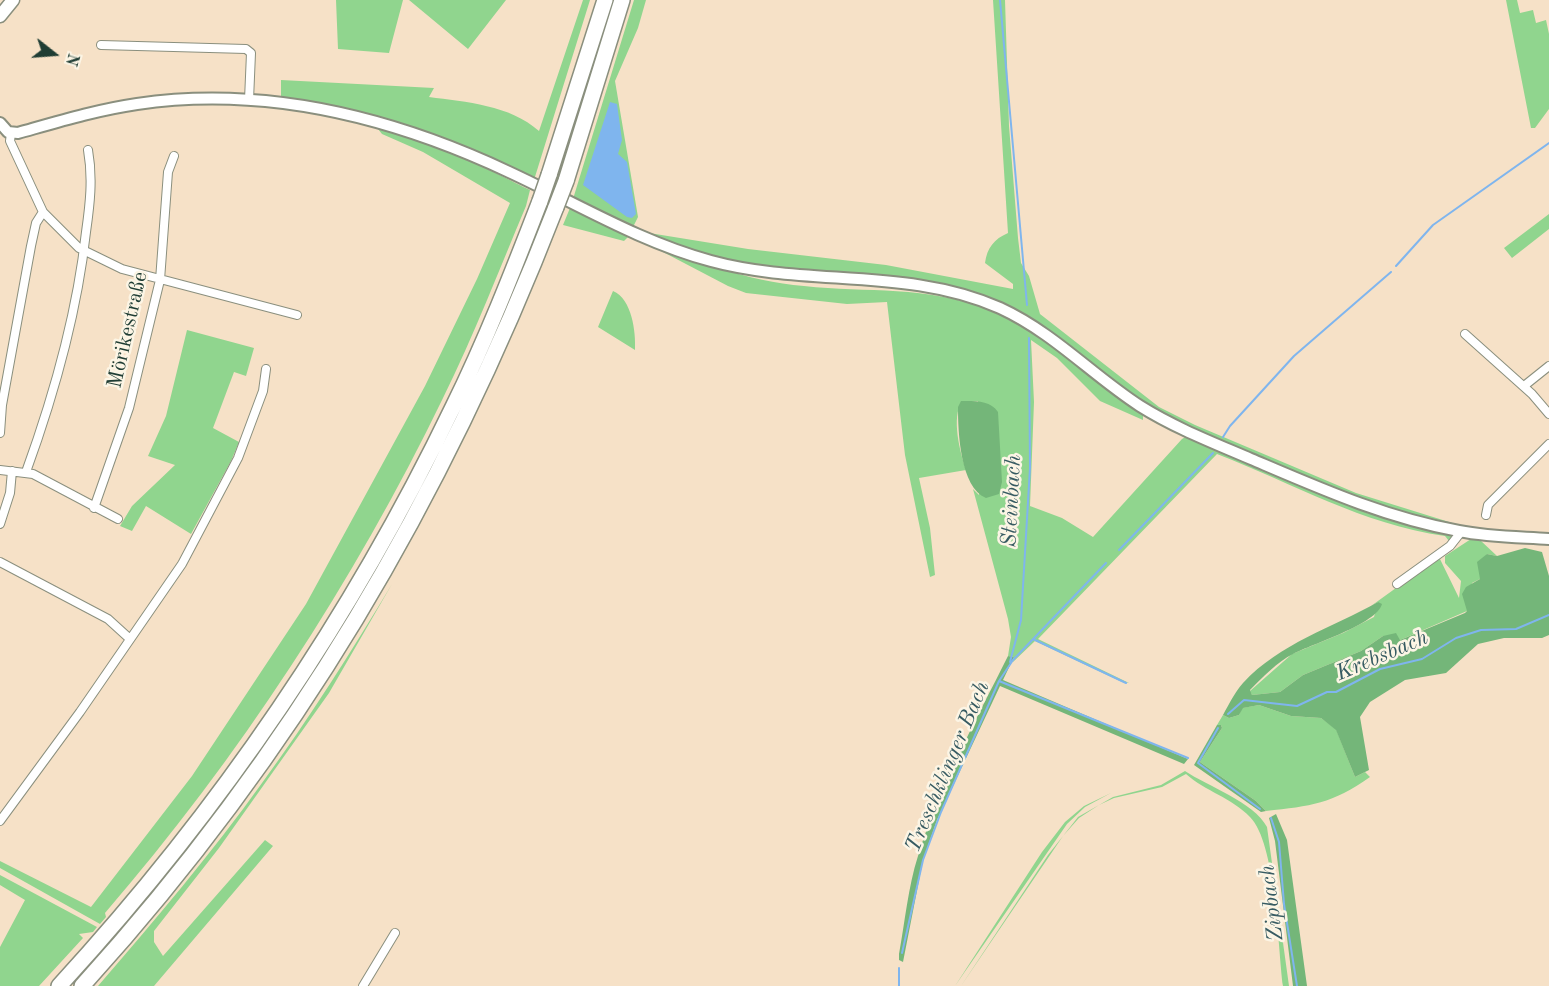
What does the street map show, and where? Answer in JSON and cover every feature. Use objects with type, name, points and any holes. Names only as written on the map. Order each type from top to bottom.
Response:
[{"type":"highway","points":[[59,986],[189,834],[250,752],[325,638],[404,503],[453,408],[496,313],[549,175],[604,0]]},
{"type":"highway","points":[[82,986],[155,903],[240,795],[347,636],[413,522],[462,428],[503,339],[556,207],[622,0]]},
{"type":"main road","points":[[0,16],[13,0]]},
{"type":"street","points":[[101,45],[246,49],[251,54],[249,100]]},
{"type":"street","points":[[11,133],[140,103],[170,100],[249,100],[306,106],[409,129],[453,146],[634,233],[712,262],[783,275],[923,285],[974,298],[1018,316],[1042,331],[1125,396],[1161,419],[1354,503],[1461,532],[1549,539]]},
{"type":"street","points":[[0,123],[11,133]]},
{"type":"street","points":[[11,133],[10,141],[43,212],[71,242],[84,252],[122,269],[297,315]]},
{"type":"street","points":[[26,472],[54,387],[78,290],[91,188],[88,150]]},
{"type":"street","name":"Mörikestraße","points":[[94,508],[129,408],[160,279],[168,172],[174,156]]},
{"type":"street","points":[[0,433],[2,405],[36,224],[43,212]]},
{"type":"street","points":[[1465,334],[1524,386],[1549,414]]},
{"type":"street","points":[[1524,386],[1549,366]]},
{"type":"street","points":[[0,821],[182,564],[227,480],[263,391],[266,369]]},
{"type":"street","points":[[1486,515],[1488,506],[1549,444]]},
{"type":"street","points":[[0,469],[26,472],[118,519]]},
{"type":"street","points":[[0,524],[10,493],[12,471]]},
{"type":"street","points":[[1397,584],[1450,546],[1461,532]]},
{"type":"street","points":[[0,561],[108,619],[130,639]]},
{"type":"street","points":[[363,986],[395,933]]},
{"type":"green space","points":[[336,0],[403,0],[389,53],[338,49]]},
{"type":"green space","points":[[409,0],[506,0],[468,49]]},
{"type":"green space","points":[[583,0],[590,0],[534,180],[471,148],[414,130],[281,100],[281,80],[434,88],[429,97],[501,110],[515,115],[539,131]]},
{"type":"green space","points":[[634,0],[646,0],[638,28],[615,81],[638,217],[633,227],[573,199]]},
{"type":"green space","points":[[993,0],[1005,0],[1009,126],[1018,238],[1021,263],[1029,276],[1040,314],[1159,407],[1195,425],[1356,493],[1467,529],[1402,516],[1256,459],[1138,403],[1063,343],[958,292],[805,275],[699,255],[643,232],[748,249],[886,265],[1013,289],[1013,284],[985,263],[992,245],[1008,233]]},
{"type":"green space","points":[[1506,0],[1517,0],[1520,13],[1533,10],[1536,23],[1546,20],[1549,34],[1549,109],[1535,128],[1531,128]]},
{"type":"green space","points":[[378,129],[411,136],[432,144],[530,190],[526,206],[443,398],[408,467],[332,601],[247,731],[154,854],[105,913],[106,917],[100,924],[0,868],[0,861],[91,907],[192,776],[306,604],[425,386],[477,279],[510,203],[423,152],[382,134]]},
{"type":"green space","points":[[570,208],[628,237],[624,241],[563,225]]},
{"type":"green space","points":[[1549,214],[1549,229],[1512,258],[1504,248]]},
{"type":"green space","points":[[642,241],[702,263],[762,280],[828,288],[920,293],[966,302],[1010,320],[1050,343],[1143,415],[1143,420],[1100,401],[1057,358],[1031,340],[1034,402],[1030,506],[1062,518],[1093,537],[1187,436],[1367,513],[1451,535],[1452,540],[1449,541],[1445,536],[1414,530],[1357,513],[1217,454],[1038,639],[1129,683],[1122,682],[1035,641],[1013,662],[1014,657],[1008,656],[1011,637],[1008,619],[973,489],[979,495],[978,401],[962,401],[957,416],[959,445],[966,470],[919,478],[930,528],[935,575],[930,577],[905,455],[887,302],[847,304],[746,293]]},
{"type":"green space","points":[[613,291],[625,301],[629,308],[635,334],[635,350],[598,327]]},
{"type":"green space","points":[[187,330],[254,348],[246,376],[234,372],[213,428],[239,442],[191,534],[146,506],[132,531],[120,526],[132,506],[175,465],[148,456],[166,416]]},
{"type":"green space","points":[[961,401],[986,403],[998,412],[1002,482],[999,494],[986,498],[977,492],[966,471],[959,430],[958,407]]},
{"type":"green space","points":[[1471,539],[1480,540],[1497,556],[1487,554],[1480,579],[1472,583],[1467,611],[1400,640],[1383,636],[1361,651],[1303,675],[1280,692],[1252,695],[1250,691],[1292,654],[1343,633],[1374,617],[1378,602],[1371,606],[1439,557],[1459,598],[1461,581],[1445,563],[1445,556]]},
{"type":"green space","points":[[1525,548],[1542,552],[1549,576],[1549,635],[1542,638],[1504,638],[1478,644],[1446,673],[1405,680],[1370,702],[1360,717],[1369,770],[1355,777],[1336,730],[1321,718],[1291,716],[1259,705],[1243,708],[1239,715],[1229,718],[1223,715],[1243,683],[1273,657],[1307,637],[1378,602],[1382,604],[1369,619],[1281,661],[1250,690],[1252,695],[1280,692],[1303,675],[1361,651],[1383,636],[1396,633],[1400,640],[1465,613],[1467,611],[1462,594],[1466,587],[1480,579],[1477,562],[1487,554],[1497,556]]},
{"type":"green space","points":[[392,584],[329,693],[219,848],[154,931],[154,942],[163,956],[265,840],[273,846],[154,986],[98,986],[203,861],[243,809],[329,685]]},
{"type":"green space","points":[[1008,656],[1014,657],[1003,680],[1188,759],[1184,764],[1000,686],[937,820],[923,860],[903,962],[899,960],[899,954],[909,892],[927,830],[959,754]]},
{"type":"green space","points":[[1259,705],[1291,716],[1321,718],[1336,729],[1355,777],[1365,772],[1370,777],[1344,793],[1321,802],[1266,811],[1256,801],[1200,762],[1222,728],[1221,725],[1217,725],[1223,715],[1229,718],[1239,715],[1242,708]]},
{"type":"green space","points":[[1217,725],[1221,725],[1222,728],[1200,762],[1256,801],[1266,811],[1261,812],[1194,765]]},
{"type":"green space","points":[[1185,771],[1241,802],[1261,818],[1267,827],[1289,986],[1283,986],[1271,872],[1265,849],[1259,830],[1243,810],[1186,774],[1162,787],[1114,798],[1099,805],[1113,797],[1161,785]]},
{"type":"green space","points":[[1111,793],[1085,807],[1067,824],[955,986],[1042,852],[1065,822],[1084,806]]},
{"type":"green space","points":[[1099,805],[1079,818],[1063,836],[1078,817]]},
{"type":"green space","points":[[1276,814],[1287,840],[1307,986],[1293,986],[1275,841],[1269,818]]},
{"type":"green space","points":[[1063,836],[961,986],[1048,855]]},
{"type":"green space","points":[[0,875],[97,927],[93,932],[79,934],[83,938],[39,986],[0,986],[0,947],[25,900],[0,885]]},
{"type":"water","points":[[610,102],[617,104],[622,140],[618,154],[627,162],[636,214],[632,218],[627,217],[583,185]]},
{"type":"waterway","name":"Steinbach","points":[[1000,0],[1027,305]]},
{"type":"waterway","points":[[1396,266],[1433,225],[1549,143]]},
{"type":"waterway","points":[[1223,437],[1230,426],[1294,356],[1391,272]]},
{"type":"waterway","name":"Steinbach","points":[[1010,662],[1021,620],[1030,468],[1029,338]]},
{"type":"waterway","points":[[1119,550],[1213,453]]},
{"type":"waterway","name":"Treschklinger Bach","points":[[902,953],[923,860],[941,812],[999,681],[1013,660],[1106,563]]},
{"type":"waterway","name":"Krebsbach","points":[[1228,714],[1244,700],[1297,706],[1327,692],[1336,692],[1380,669],[1422,659],[1456,638],[1481,630],[1516,629],[1549,615]]},
{"type":"waterway","points":[[1033,639],[1126,683]]},
{"type":"waterway","name":"Krebsbach","points":[[999,681],[1188,758]]},
{"type":"waterway","name":"Zipbach","points":[[1218,728],[1198,763],[1260,809]]},
{"type":"waterway","name":"Zipbach","points":[[1271,818],[1279,842],[1284,904],[1297,986]]},
{"type":"waterway","name":"Treschklinger Bach","points":[[899,968],[899,986]]}]
